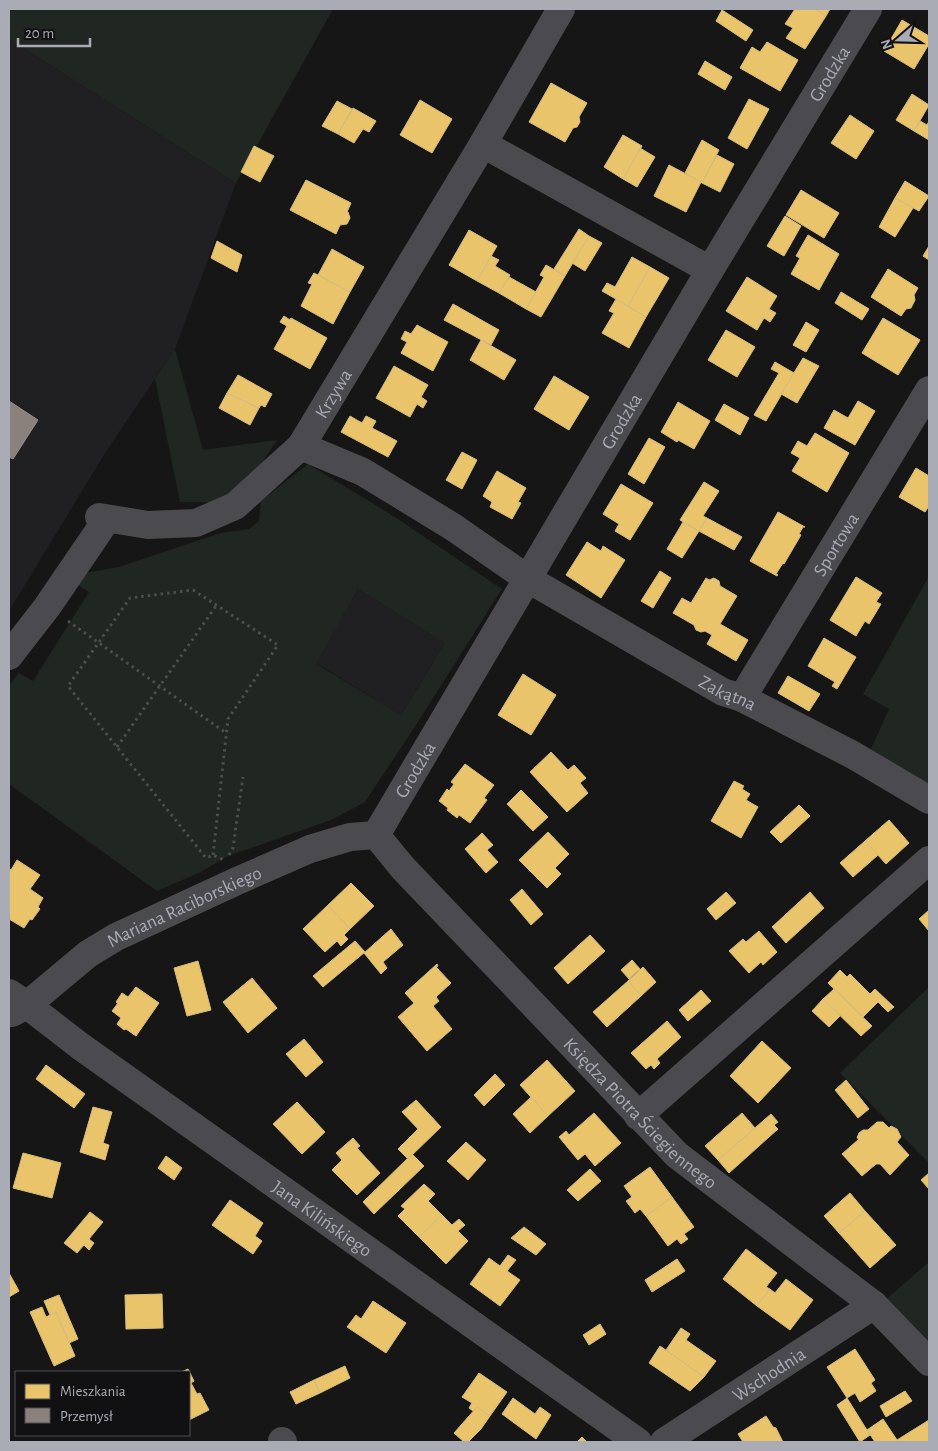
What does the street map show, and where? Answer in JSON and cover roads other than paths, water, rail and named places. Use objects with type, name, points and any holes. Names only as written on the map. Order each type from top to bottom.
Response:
[{"type":"street","name":"Krzywa","points":[[9,656],[47,607],[103,518],[148,525],[196,523],[235,506],[302,446],[483,144],[561,9]]},
{"type":"street","name":"Grodzka","points":[[376,835],[710,270],[868,9]]},
{"type":"street","points":[[483,144],[710,270]]},
{"type":"street","name":"Sportowa","points":[[742,698],[929,390]]},
{"type":"street","name":"Zakątna","points":[[302,446],[363,472],[453,527],[528,579],[723,692],[742,698],[853,755],[929,800]]},
{"type":"street","name":"Mariana Raciborskiego","points":[[15,1005],[88,954],[116,937],[310,848],[350,837],[376,835]]},
{"type":"street","name":"Księdza Piotra Ściegiennego","points":[[376,835],[403,868],[677,1155],[874,1305],[929,1362]]},
{"type":"street","points":[[638,1116],[929,860]]},
{"type":"street","name":"Jana Kilińskiego","points":[[15,1005],[80,1046],[638,1442]]},
{"type":"street","name":"Wschodnia","points":[[664,1442],[874,1305]]}]
